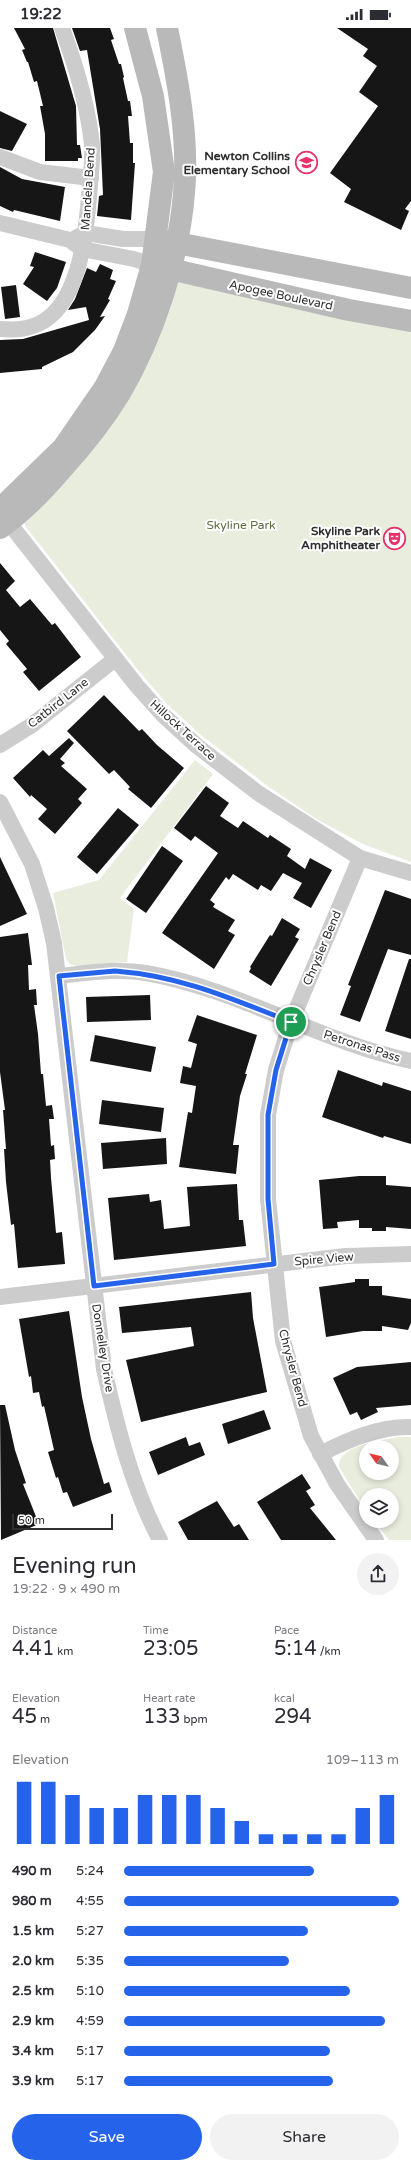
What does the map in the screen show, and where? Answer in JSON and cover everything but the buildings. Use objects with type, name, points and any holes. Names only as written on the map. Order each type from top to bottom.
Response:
[{"type":"street","name":"Mandela Bend","points":[[0,329],[23,330],[44,321],[59,308],[69,290],[76,245],[86,233],[91,178],[92,146],[77,70],[62,28]]},
{"type":"street","points":[[2,518],[45,489],[84,444],[120,393],[140,351],[161,268],[166,241],[164,172],[152,96],[135,28]]},
{"type":"street","points":[[166,241],[181,221],[185,192],[185,153],[180,92],[167,28]]},
{"type":"street","points":[[0,157],[40,172],[91,178]]},
{"type":"street","points":[[0,223],[76,245],[134,259],[161,268]]},
{"type":"street","points":[[86,233],[123,239],[166,241],[411,288]]},
{"type":"street","name":"Apogee Boulevard","points":[[161,268],[349,310],[411,321]]},
{"type":"street","name":"Hillock Terrace","points":[[2,518],[115,659],[163,715],[198,746],[258,793],[360,858],[411,873]]},
{"type":"street","name":"Catbird Lane","points":[[0,745],[32,725],[115,659]]},
{"type":"street","name":"Donnelley Drive","points":[[0,802],[32,864],[46,908],[59,976],[104,1369],[117,1425],[133,1474],[160,1540]]},
{"type":"street","name":"Chrysler Bend","points":[[360,858],[291,1022],[276,1070],[268,1115],[268,1199],[283,1341],[311,1436],[337,1484],[376,1540]]},
{"type":"street","name":"Petronas Pass","points":[[59,976],[115,971],[145,973],[196,986],[357,1047],[411,1061]]},
{"type":"street","name":"Spire View","points":[[0,1296],[346,1256],[411,1254]]},
{"type":"street","points":[[320,1454],[346,1440],[370,1432],[411,1426]]},
{"type":"green space","name":"Skyline Park","points":[[180,282],[411,328],[411,862],[363,844],[318,820],[269,787],[202,736],[167,704],[138,670],[26,527],[24,522],[175,283]]},
{"type":"green space","points":[[195,760],[213,774],[120,898],[134,909],[127,962],[78,966],[70,964],[65,954],[53,893],[99,880]]},
{"type":"green space","points":[[398,1437],[411,1437],[411,1540],[389,1540],[380,1528],[399,1528],[399,1488],[359,1488],[359,1500],[339,1467],[340,1460],[345,1454],[359,1446],[359,1480],[399,1480],[399,1440],[382,1440]]},
{"type":"place","name":"Newton Collins Elementary School","points":[[306,163]]},
{"type":"place","name":"Skyline Park Amphitheater","points":[[395,538]]},
{"type":"route","points":[[115,971],[145,973],[181,981],[218,993],[291,1022],[276,1070],[268,1115],[268,1199],[274,1264],[94,1286],[59,976],[115,971]]}]
